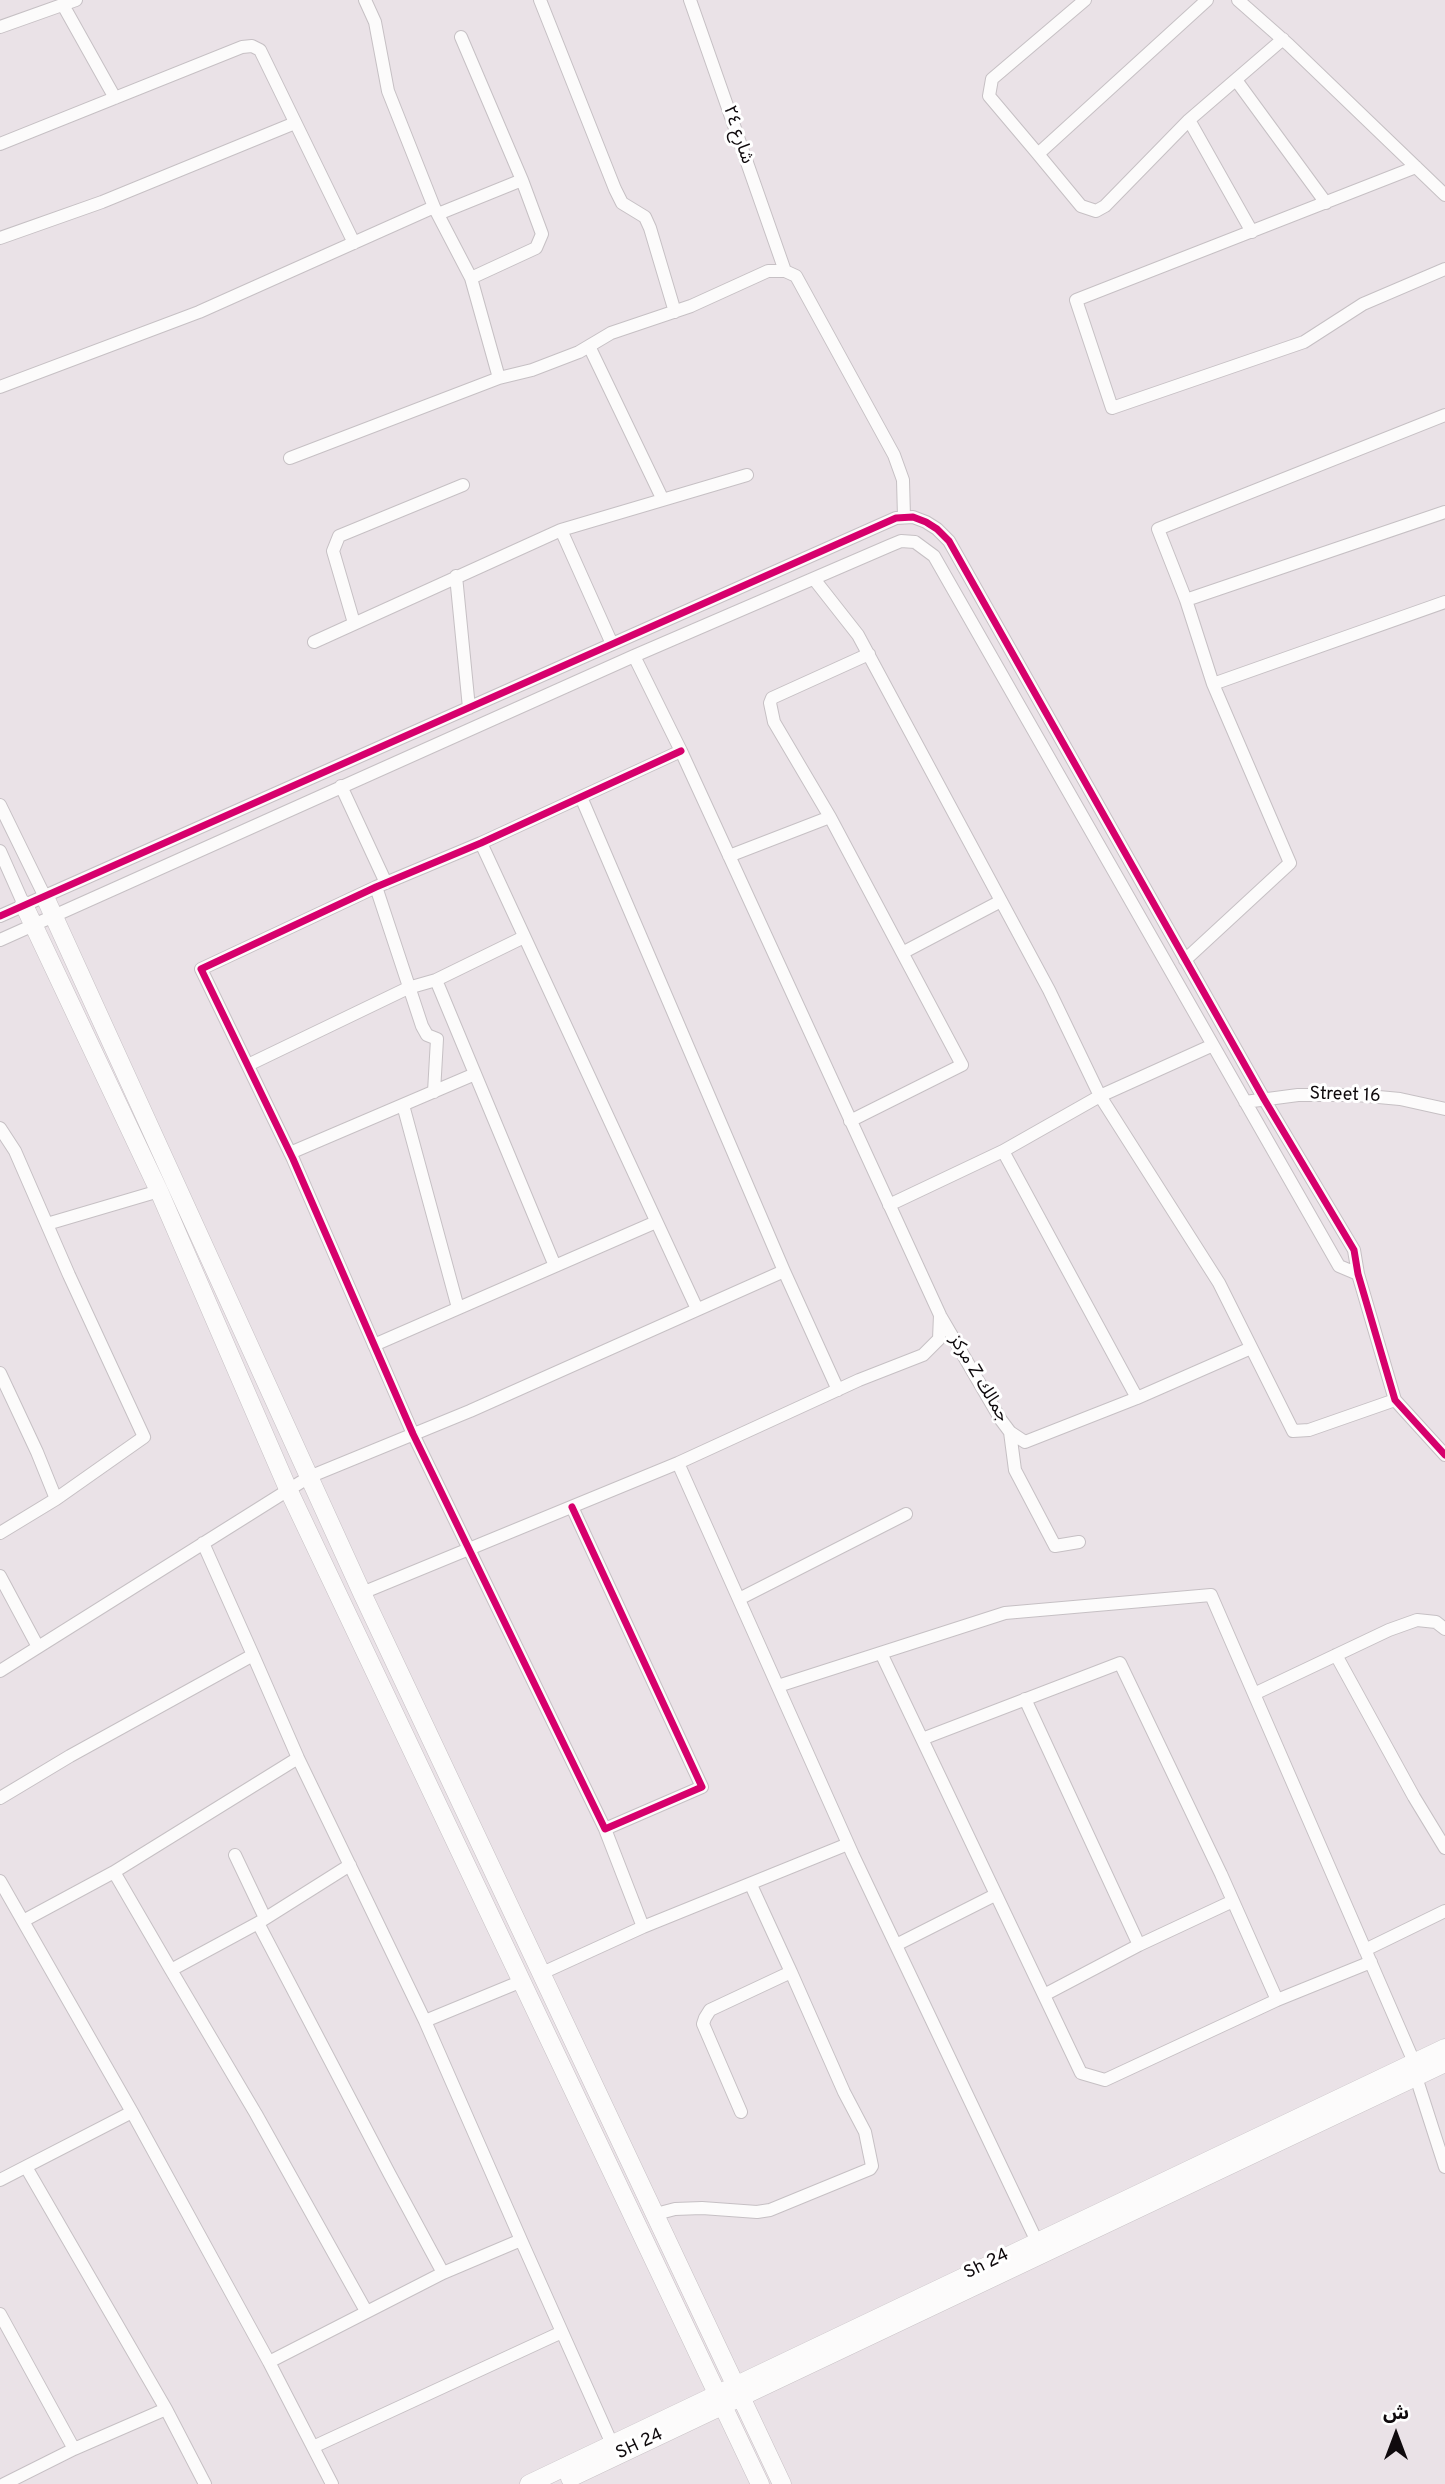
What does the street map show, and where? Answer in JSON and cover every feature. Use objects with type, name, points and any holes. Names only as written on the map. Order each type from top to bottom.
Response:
[{"type":"street","points":[[0,27],[76,0]]},
{"type":"street","points":[[365,0],[375,22],[388,91],[436,211],[471,278],[499,378]]},
{"type":"street","points":[[540,0],[615,189],[622,203],[645,217],[650,228],[675,312]]},
{"type":"street","name":"شارع ٢٤","points":[[690,0],[785,271]]},
{"type":"street","points":[[1084,0],[992,79],[989,96],[1082,206],[1096,211],[1105,206],[1189,120],[1283,40]]},
{"type":"street","points":[[1038,154],[1207,0]]},
{"type":"street","points":[[1238,0],[1445,195]]},
{"type":"street","points":[[63,5],[115,98]]},
{"type":"street","points":[[461,37],[522,180],[541,234],[536,248],[471,278]]},
{"type":"street","points":[[0,144],[242,47],[252,46],[260,50],[355,243]]},
{"type":"street","points":[[1236,80],[1326,203]]},
{"type":"street","points":[[1189,120],[1252,232]]},
{"type":"street","points":[[0,238],[114,197],[295,122]]},
{"type":"street","points":[[1416,167],[1076,300],[1112,408],[1304,342],[1363,304],[1445,269]]},
{"type":"street","points":[[0,387],[199,312],[355,243],[522,180]]},
{"type":"street","points":[[290,458],[499,378],[531,370],[589,346],[611,333],[691,306],[768,271],[785,271],[796,276],[894,455],[903,480],[904,517]]},
{"type":"street","points":[[589,346],[662,498]]},
{"type":"street","points":[[1185,960],[1290,863],[1213,684],[1186,600],[1158,528],[1445,415]]},
{"type":"street","points":[[314,642],[561,530],[747,475]]},
{"type":"street","points":[[354,623],[333,551],[339,536],[463,485]]},
{"type":"street","points":[[1186,600],[1445,512]]},
{"type":"street","points":[[0,916],[904,517],[926,522],[949,541],[1264,1099],[1354,1250],[1358,1274],[1395,1400],[1445,1455]]},
{"type":"street","points":[[561,530],[612,645]]},
{"type":"street","points":[[0,940],[634,656],[901,541],[915,542],[934,556],[1339,1266],[1358,1274]]},
{"type":"street","points":[[456,576],[469,708]]},
{"type":"street","points":[[814,579],[859,635],[1049,990],[1100,1096],[1219,1283],[1293,1431],[1309,1430],[1395,1400]]},
{"type":"street","points":[[1213,684],[1445,602]]},
{"type":"street","points":[[850,1121],[962,1065],[904,952],[774,722],[770,703],[772,698],[869,654]]},
{"type":"street","name":"مركز Z جمالك","points":[[634,656],[681,751],[940,1315],[1010,1432],[1025,1442],[1137,1398]]},
{"type":"street","points":[[643,1927],[605,1829],[413,1434],[290,1153],[201,969],[681,751]]},
{"type":"street","points":[[341,786],[381,885],[408,988],[427,1035],[437,1039],[434,1092]]},
{"type":"street","points":[[581,797],[783,1271],[838,1390]]},
{"type":"street","points":[[0,806],[54,915],[362,1593],[540,1975],[656,2214],[782,2484]]},
{"type":"street","points":[[729,856],[830,817]]},
{"type":"street","points":[[481,843],[697,1310]]},
{"type":"street","points":[[0,851],[159,1191],[288,1489],[760,2484]]},
{"type":"street","points":[[904,952],[1001,901]]},
{"type":"street","points":[[247,1065],[408,988],[436,980],[524,937]]},
{"type":"street","points":[[436,980],[555,1266]]},
{"type":"street","points":[[889,1205],[1003,1151],[1100,1096],[1213,1045]]},
{"type":"street","points":[[290,1153],[475,1074]]},
{"type":"street","name":"Street 16","points":[[1245,1102],[1298,1095],[1357,1095],[1400,1098],[1445,1110]]},
{"type":"street","points":[[403,1105],[458,1308]]},
{"type":"street","points":[[0,1128],[15,1151],[144,1437],[56,1499],[0,1533]]},
{"type":"street","points":[[1003,1151],[1137,1398],[1251,1348]]},
{"type":"street","points":[[47,1224],[159,1191]]},
{"type":"street","points":[[374,1345],[656,1222]]},
{"type":"street","points":[[0,1671],[309,1477],[783,1271]]},
{"type":"street","points":[[362,1593],[678,1463],[838,1390],[923,1355],[939,1339],[940,1315]]},
{"type":"street","points":[[0,1373],[56,1499]]},
{"type":"street","points":[[1010,1432],[1015,1470],[1055,1546],[1079,1542]]},
{"type":"street","points":[[678,1463],[848,1844],[1040,2248]]},
{"type":"street","points":[[572,1507],[702,1787],[605,1829]]},
{"type":"street","points":[[739,1599],[906,1514]]},
{"type":"street","points":[[202,1543],[298,1758],[425,2021],[612,2444]]},
{"type":"street","points":[[0,1576],[38,1647]]},
{"type":"street","points":[[778,1686],[1005,1613],[1211,1595],[1371,1962],[1415,2070],[1445,2167]]},
{"type":"street","points":[[1254,1694],[1389,1630],[1417,1620],[1436,1622],[1445,1629]]},
{"type":"street","points":[[881,1653],[1082,2073],[1105,2080],[1277,2000],[1371,1962]]},
{"type":"street","points":[[0,1798],[70,1756],[253,1655]]},
{"type":"street","points":[[1336,1655],[1445,1848]]},
{"type":"street","points":[[922,1739],[1121,1663],[1277,2000]]},
{"type":"street","points":[[1025,1699],[1139,1945]]},
{"type":"street","points":[[23,1921],[114,1872],[298,1758]]},
{"type":"street","points":[[540,1975],[643,1927],[848,1844]]},
{"type":"street","points":[[235,1855],[262,1920],[389,2173],[443,2273]]},
{"type":"street","points":[[171,1970],[262,1920],[349,1865]]},
{"type":"street","points":[[114,1872],[256,2113],[366,2311]]},
{"type":"street","points":[[0,1881],[132,2112],[269,2362],[332,2484]]},
{"type":"street","points":[[656,2214],[675,2208],[757,2212],[770,2210],[872,2166],[865,2132],[844,2092],[751,1885]]},
{"type":"street","points":[[896,1945],[995,1895]]},
{"type":"street","points":[[1044,1995],[1139,1945],[1233,1901]]},
{"type":"street","points":[[1365,1950],[1445,1911]]},
{"type":"street","points":[[741,2112],[704,2024],[705,2018],[710,2010],[791,1972]]},
{"type":"street","points":[[425,2021],[522,1981]]},
{"type":"street","name":"Sh 24","points":[[529,2484],[612,2444],[720,2400],[1415,2070],[1445,2048]]},
{"type":"street","name":"Sh 24","points":[[1415,2070],[1445,2063]]},
{"type":"street","points":[[0,2180],[132,2112]]},
{"type":"street","points":[[26,2167],[166,2409],[205,2484]]},
{"type":"street","points":[[269,2362],[443,2273],[521,2240]]},
{"type":"street","points":[[0,2314],[74,2449]]},
{"type":"street","points":[[313,2447],[562,2332]]},
{"type":"street","name":"SH 24","points":[[557,2484],[720,2400]]},
{"type":"street","points":[[4,2484],[74,2449],[166,2409]]},
{"type":"cycle path","points":[[0,916],[896,518],[913,517],[937,529],[949,541],[1264,1099],[1354,1250],[1358,1274],[1395,1400],[1445,1455]]},
{"type":"cycle path","points":[[572,1507],[702,1787],[605,1829],[413,1434],[293,1159],[201,969],[376,887],[481,843],[681,751]]}]
